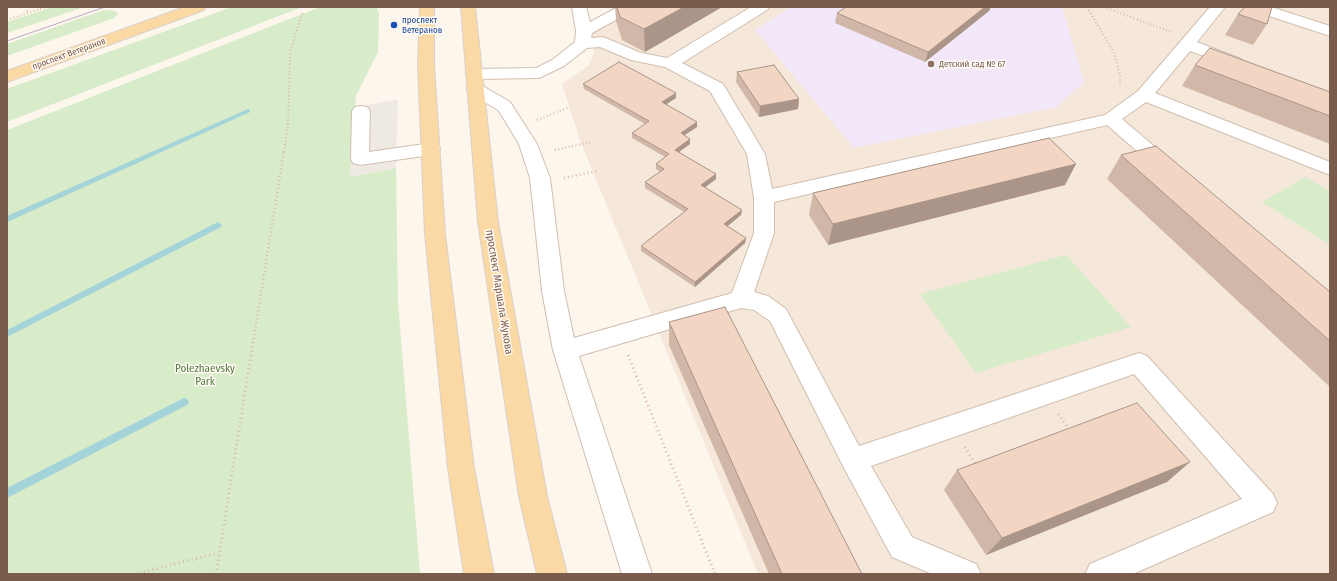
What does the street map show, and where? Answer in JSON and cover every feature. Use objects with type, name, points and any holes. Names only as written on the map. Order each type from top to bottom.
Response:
[{"type":"main road","name":"проспект Ветеранов","points":[[7,65],[166,7]]},
{"type":"main road","name":"проспект Ветеранов","points":[[7,76],[199,7]]},
{"type":"main road","points":[[427,7],[426,65],[435,234],[461,468],[479,574]]},
{"type":"main road","name":"проспект Маршала Жукова","points":[[468,7],[488,222],[533,496],[552,574]]},
{"type":"street","points":[[579,7],[583,37]]},
{"type":"street","points":[[474,82],[539,73],[558,63],[583,37],[629,7]]},
{"type":"street","points":[[670,63],[762,7]]},
{"type":"street","points":[[764,198],[1111,120],[1144,94],[1218,7]]},
{"type":"street","points":[[1256,7],[1330,31]]},
{"type":"street","points":[[583,37],[602,42],[637,57],[670,63],[716,88],[756,154],[764,198],[764,233],[741,299]]},
{"type":"street","points":[[1188,41],[1251,67]]},
{"type":"street","points":[[539,73],[551,85]]},
{"type":"street","points":[[474,82],[504,106],[510,114],[528,144],[540,178],[553,291],[565,350],[637,574]]},
{"type":"street","points":[[1144,94],[1330,169]]},
{"type":"street","points":[[361,110],[360,159],[431,149]]},
{"type":"street","points":[[1111,120],[1182,180]]},
{"type":"street","points":[[565,350],[741,299],[760,302],[778,315],[853,460],[902,547],[966,574]]},
{"type":"street","points":[[853,460],[1139,363],[1263,503],[1100,574]]},
{"type":"path","points":[[26,7],[28,13]]},
{"type":"path","points":[[7,20],[46,7]]},
{"type":"path","points":[[1087,7],[1114,53],[1120,76],[1120,101],[1129,106]]},
{"type":"path","points":[[1104,7],[1188,41]]},
{"type":"path","points":[[216,574],[218,553],[288,126],[290,52],[303,11]]},
{"type":"path","points":[[531,123],[570,107]]},
{"type":"path","points":[[548,152],[591,142]]},
{"type":"path","points":[[560,179],[597,172]]},
{"type":"path","points":[[628,355],[715,574]]},
{"type":"path","points":[[1044,395],[1073,433]]},
{"type":"path","points":[[952,427],[978,469]]},
{"type":"path","points":[[135,574],[218,553]]},
{"type":"shaded area","points":[[635,7],[1330,7],[1330,574],[758,574],[581,143],[562,84],[589,65],[594,52],[590,31]]},
{"type":"shaded area","name":"Детский сад № 67","points":[[791,7],[1062,7],[1084,82],[1057,107],[854,148],[755,30]]},
{"type":"shaded area","points":[[398,99],[396,168],[350,177],[355,107]]},
{"type":"green space","points":[[52,7],[84,7],[7,33],[7,22]]},
{"type":"green space","points":[[232,7],[302,7],[7,122],[7,89]]},
{"type":"green space","name":"Polezhaevsky Park","points":[[320,7],[376,7],[379,13],[378,52],[356,96],[350,177],[396,168],[398,302],[420,574],[7,574],[7,130]]},
{"type":"green space","points":[[104,10],[115,11],[118,14],[114,18],[7,56],[7,44]]},
{"type":"green space","points":[[1305,177],[1330,191],[1330,245],[1262,202]]},
{"type":"green space","points":[[1066,255],[1131,327],[976,373],[920,294]]},
{"type":"building","points":[[617,7],[684,7],[644,29],[620,17]]},
{"type":"building","points":[[846,7],[985,7],[928,52],[837,13]]},
{"type":"building","points":[[1245,7],[1272,7],[1267,24],[1238,14]]},
{"type":"building","points":[[1210,48],[1330,92],[1330,116],[1195,65]]},
{"type":"building","points":[[619,62],[676,93],[662,102],[697,122],[681,133],[690,139],[675,150],[716,174],[701,185],[742,210],[724,224],[746,238],[695,282],[641,246],[688,209],[645,182],[664,169],[656,164],[669,154],[632,133],[649,121],[583,84]]},
{"type":"building","points":[[774,65],[799,99],[760,106],[737,72]]},
{"type":"building","points":[[1049,138],[1076,164],[833,224],[813,193]]},
{"type":"building","points":[[1156,146],[1330,292],[1330,341],[1121,155]]},
{"type":"building","points":[[725,307],[862,574],[782,574],[669,322]]},
{"type":"building","points":[[1137,403],[1190,462],[1002,538],[957,470]]},
{"type":"waterway","points":[[7,219],[248,111]]},
{"type":"waterway","points":[[7,334],[218,225]]},
{"type":"waterway","points":[[7,493],[184,402]]},
{"type":"tram line","points":[[7,41],[105,7]]},
{"type":"place","name":"проспект Ветеранов","points":[[394,25]]},
{"type":"place","name":"Детский сад № 67","points":[[931,64]]}]
